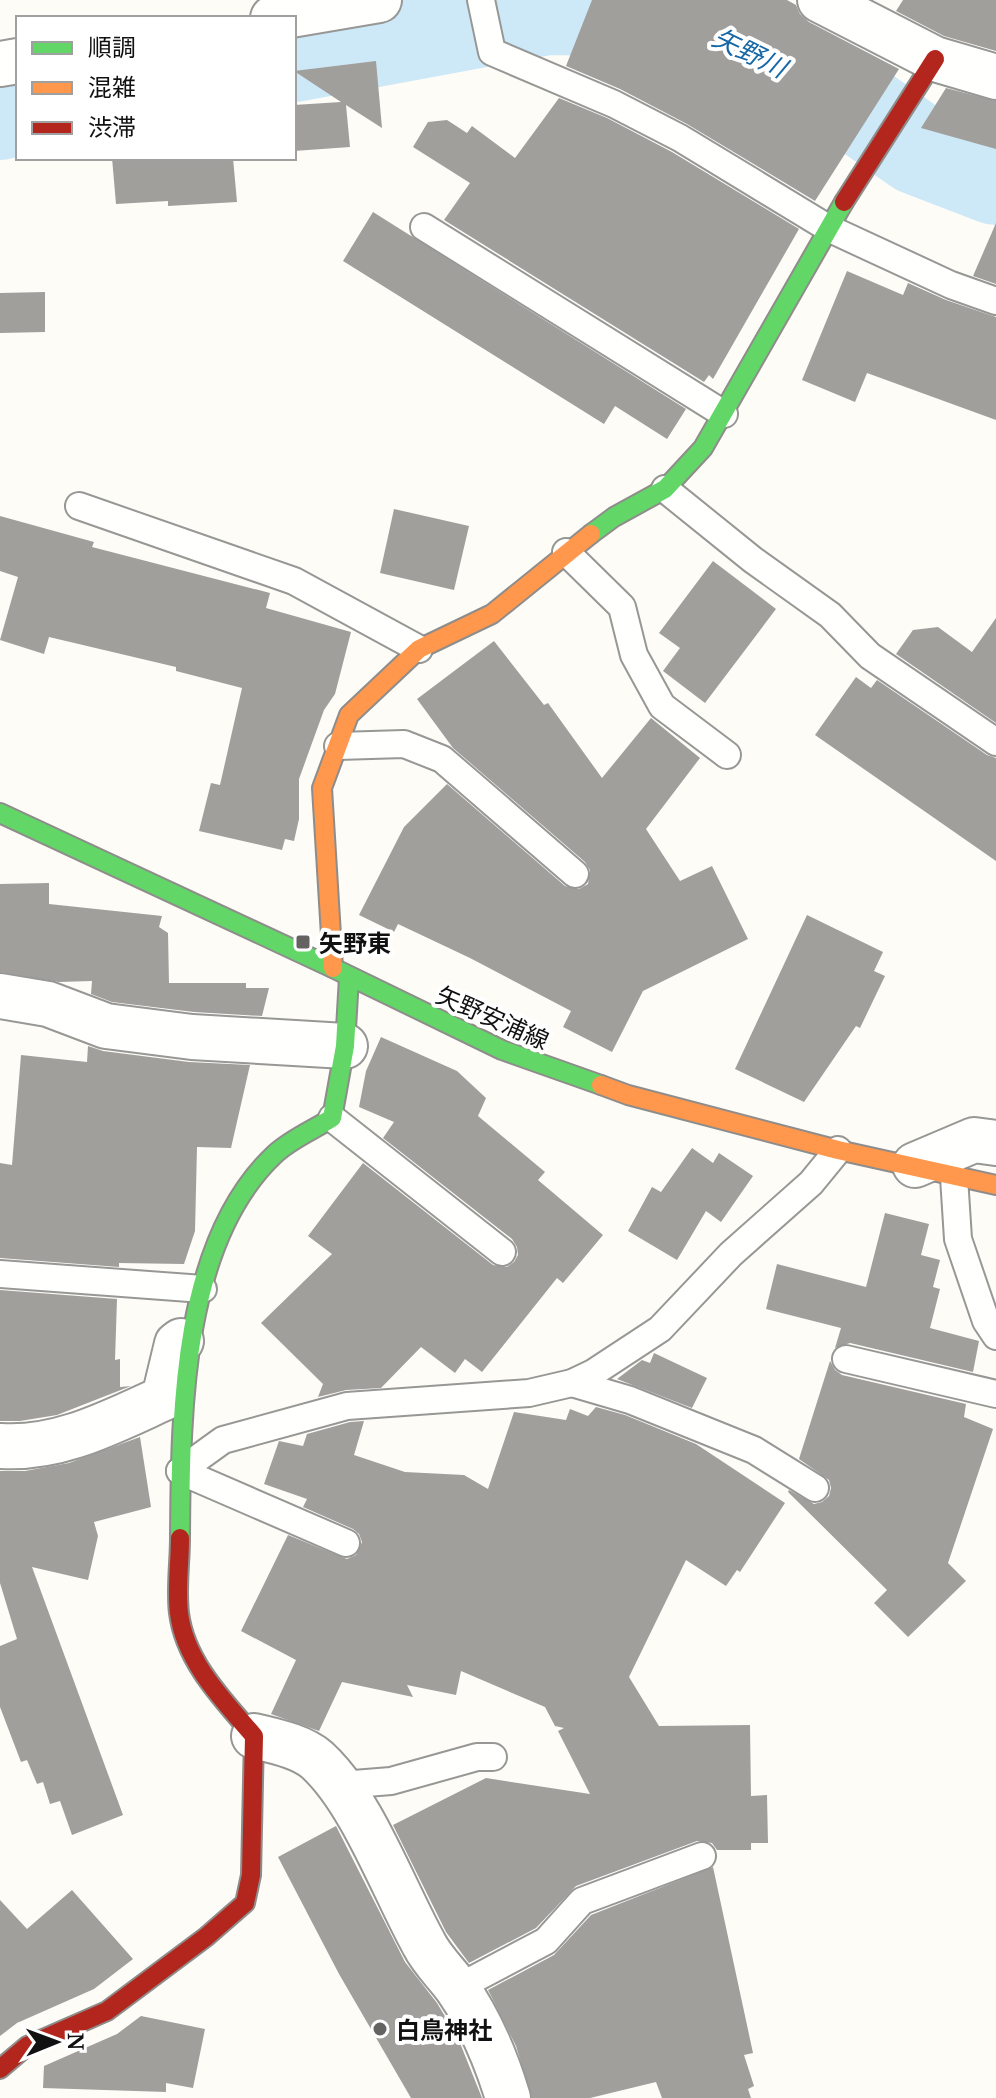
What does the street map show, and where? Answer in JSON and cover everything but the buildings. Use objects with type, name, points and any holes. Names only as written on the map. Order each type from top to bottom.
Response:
[{"type":"street","points":[[285,16],[379,0]]},
{"type":"street","points":[[820,0],[935,59],[996,77]]},
{"type":"street","points":[[508,2098],[494,2054],[457,1988],[426,1948],[341,1785],[314,1757],[254,1736],[205,1679],[181,1629],[180,1471],[199,1309],[218,1244],[236,1203],[277,1152],[332,1118],[345,1046],[341,972],[322,788],[349,715],[419,649],[492,614],[539,578],[566,552],[614,517],[665,489],[703,448],[828,228],[935,59]]},
{"type":"street","name":"矢野安浦線","points":[[0,813],[502,1050],[614,1090],[838,1150],[996,1185]]},
{"type":"street","points":[[0,996],[48,1004],[106,1026],[192,1037],[345,1046]]},
{"type":"street","points":[[935,1171],[974,1140],[996,1143]]},
{"type":"street","points":[[0,1446],[19,1447],[83,1435],[164,1398],[177,1344],[199,1309]]},
{"type":"street","points":[[0,2069],[27,2046],[107,2011],[206,1937],[245,1903],[251,1875],[254,1736]]},
{"type":"lane","points":[[481,0],[492,52],[614,104],[680,138],[828,228],[923,272],[996,301]]},
{"type":"lane","points":[[424,227],[724,414]]},
{"type":"lane","points":[[665,489],[753,560],[830,615],[870,656],[996,742]]},
{"type":"lane","points":[[79,506],[294,581],[419,649]]},
{"type":"lane","points":[[566,552],[622,607],[634,655],[662,706],[727,755]]},
{"type":"lane","points":[[338,746],[404,744],[442,759],[575,874]]},
{"type":"lane","points":[[332,1118],[502,1252]]},
{"type":"lane","points":[[180,1471],[223,1440],[347,1406],[529,1393],[572,1383],[593,1373],[660,1329],[731,1254],[811,1183],[838,1150]]},
{"type":"lane","points":[[935,1171],[986,1321],[996,1336]]},
{"type":"lane","points":[[0,1274],[199,1309]]},
{"type":"lane","points":[[846,1359],[996,1394]]},
{"type":"lane","points":[[572,1383],[630,1400],[754,1450],[815,1488]]},
{"type":"lane","points":[[180,1471],[346,1543]]},
{"type":"lane","points":[[341,1785],[391,1781],[477,1757],[493,1757]]},
{"type":"lane","points":[[457,1988],[546,1941],[582,1901],[702,1856]]},
{"type":"waterway","name":"矢野川","points":[[296,56],[547,9],[668,11],[769,57],[845,98],[918,149],[996,179]]},
{"type":"waterway","name":"矢野川","points":[[0,114],[16,110]]},
{"type":"traffic: fast","points":[[591,534],[614,517],[665,489],[703,448],[844,202]]},
{"type":"traffic: fast","points":[[0,813],[502,1050],[601,1085]]},
{"type":"traffic: fast","points":[[180,1538],[185,1387],[203,1283],[220,1235],[244,1191],[281,1149],[332,1118],[345,1046],[349,977]]},
{"type":"traffic: slow","points":[[333,968],[322,788],[349,715],[419,649],[492,614],[591,534]]},
{"type":"traffic: slow","points":[[601,1085],[628,1095],[838,1150],[996,1185]]},
{"type":"traffic: jam","points":[[844,202],[935,59]]},
{"type":"traffic: jam","points":[[0,2069],[27,2046],[107,2011],[206,1937],[245,1903],[251,1875],[254,1736],[208,1680],[189,1648],[178,1604],[180,1538]]},
{"type":"place","name":"矢野東","points":[[303,942]]},
{"type":"place","name":"白鳥神社","points":[[380,2029]]}]
